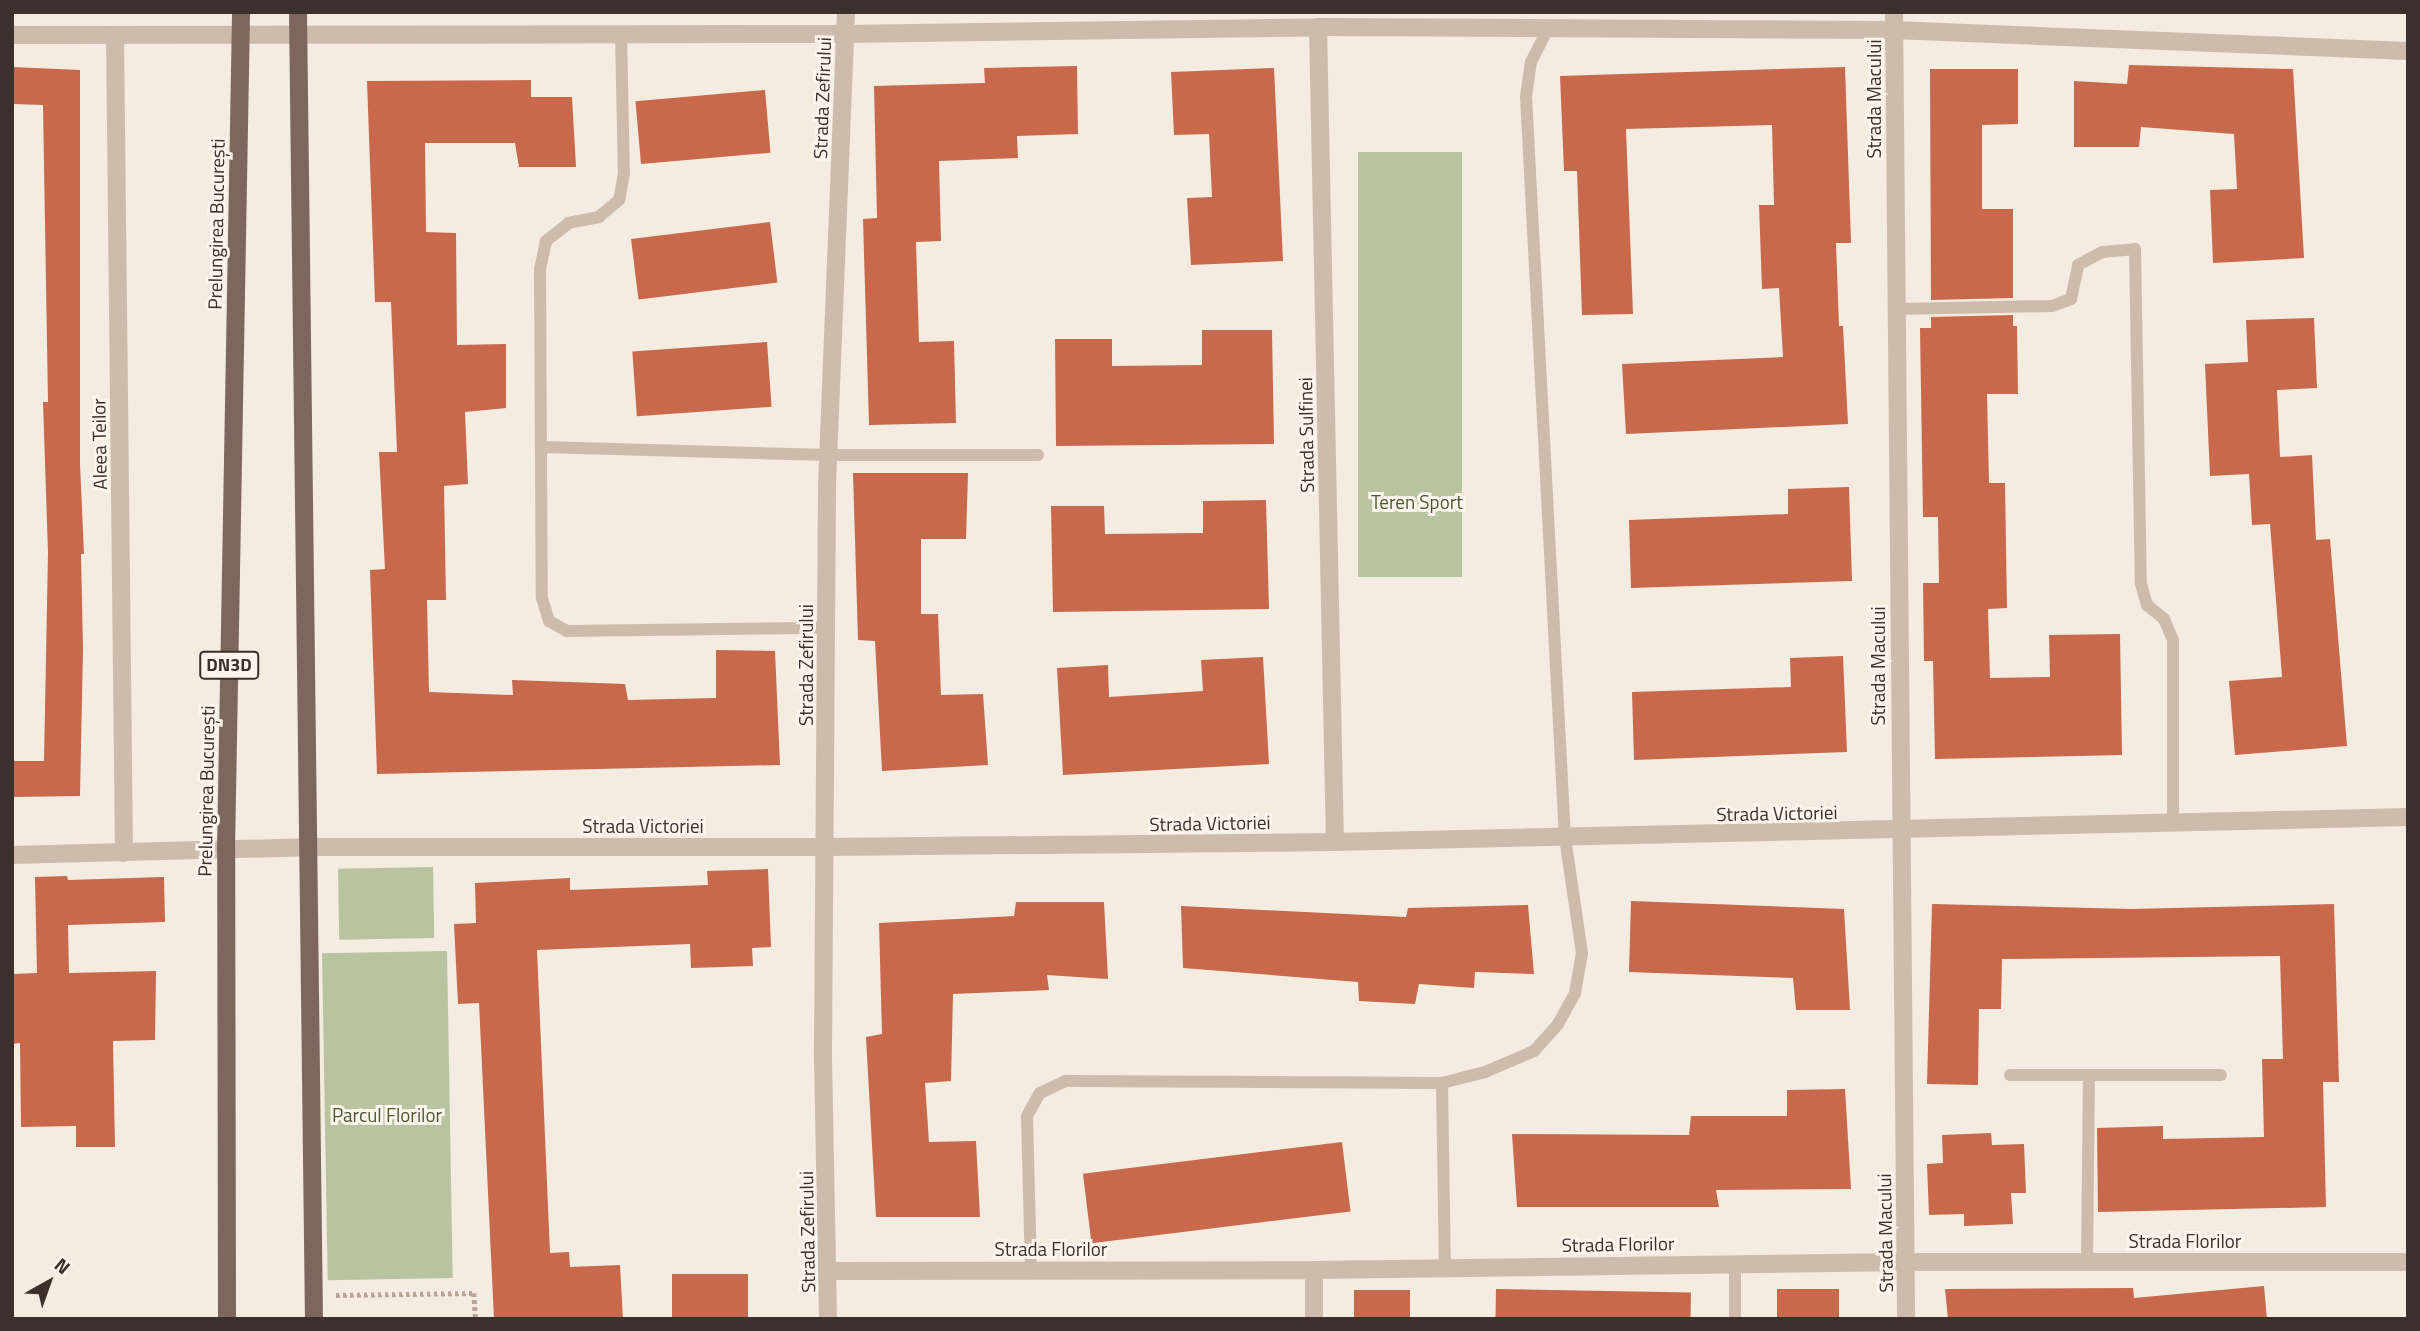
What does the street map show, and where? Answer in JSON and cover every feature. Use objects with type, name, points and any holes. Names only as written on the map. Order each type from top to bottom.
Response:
[{"type":"main road","name":"Prelungirea București","points":[[227,1319],[226,850],[241,12]]},
{"type":"main road","points":[[298,12],[314,1319]]},
{"type":"street","name":"Strada Zefirului","points":[[828,1319],[823,1049],[829,455],[846,12]]},
{"type":"street","points":[[12,35],[845,34],[1318,27],[1367,20],[1548,29],[1894,21],[2408,51]]},
{"type":"street","name":"Strada Macului","points":[[1894,21],[1906,1319]]},
{"type":"street","name":"Strada Sulfinei","points":[[1318,27],[1335,842]]},
{"type":"street","name":"Aleea Teilor","points":[[116,34],[124,853]]},
{"type":"street","name":"Strada Victoriei","points":[[12,855],[308,847],[826,848],[1335,842],[1900,832],[2408,817]]},
{"type":"street","name":"Strada Florilor","points":[[828,1271],[1314,1270],[1906,1262],[2408,1262]]},
{"type":"street","points":[[1314,1270],[1314,1319]]},
{"type":"lane","points":[[1031,1270],[1027,1116],[1040,1093],[1066,1081],[1442,1083],[1485,1072],[1534,1051],[1558,1024],[1575,993],[1583,953],[1565,838],[1526,97],[1531,62],[1548,29]]},
{"type":"lane","points":[[621,34],[624,173],[619,200],[600,217],[569,223],[546,241],[540,270],[542,598],[549,621],[567,631],[827,628]]},
{"type":"lane","points":[[1896,309],[2052,306],[2071,299],[2078,265],[2102,251],[2135,249],[2141,584],[2147,605],[2164,619],[2173,640],[2173,824]]},
{"type":"lane","points":[[542,447],[829,455],[1038,456]]},
{"type":"lane","points":[[2010,1075],[2221,1075]]},
{"type":"lane","points":[[2087,1262],[2089,1076]]},
{"type":"lane","points":[[1442,1083],[1445,1268]]},
{"type":"lane","points":[[1735,1264],[1735,1319]]},
{"type":"path","points":[[315,1296],[474,1293],[476,1319]]},
{"type":"green space","name":"Teren Sport","points":[[1358,152],[1462,152],[1462,577],[1358,577]]},
{"type":"green space","points":[[433,867],[434,938],[339,940],[338,869]]},
{"type":"green space","name":"Parcul Florilor","points":[[447,951],[453,1278],[328,1280],[322,953]]},
{"type":"building","points":[[2129,65],[2293,69],[2304,258],[2213,263],[2210,190],[2237,189],[2234,134],[2141,127],[2139,147],[2074,147],[2074,81],[2127,84]]},
{"type":"building","points":[[1077,66],[1078,134],[1017,136],[1018,158],[939,161],[941,241],[916,242],[919,342],[954,341],[956,423],[869,425],[863,219],[877,218],[874,86],[985,83],[984,68]]},
{"type":"building","points":[[12,67],[80,70],[80,464],[84,554],[81,554],[83,649],[80,796],[12,797],[12,761],[44,761],[48,553],[43,402],[48,402],[43,105],[12,104]]},
{"type":"building","points":[[1845,67],[1851,243],[1836,243],[1839,326],[1843,326],[1848,424],[1626,434],[1622,364],[1783,357],[1779,288],[1762,289],[1759,205],[1774,205],[1772,125],[1626,129],[1633,314],[1582,315],[1577,171],[1564,171],[1560,76]]},
{"type":"building","points":[[1274,68],[1283,261],[1191,265],[1187,198],[1212,197],[1209,134],[1174,135],[1171,72]]},
{"type":"building","points":[[1930,69],[2018,69],[2018,124],[1982,125],[1982,209],[2013,209],[2013,298],[1931,300]]},
{"type":"building","points":[[531,80],[531,97],[572,97],[576,167],[519,167],[515,143],[425,143],[426,232],[456,233],[457,345],[506,344],[506,408],[465,412],[468,484],[444,486],[446,600],[427,600],[429,692],[513,695],[512,680],[625,684],[628,700],[716,698],[716,650],[775,651],[780,765],[377,774],[370,570],[385,569],[379,452],[397,452],[391,302],[375,302],[367,81]]},
{"type":"building","points":[[765,90],[770,153],[641,164],[635,101]]},
{"type":"building","points":[[770,222],[777,283],[638,300],[631,239]]},
{"type":"building","points":[[2013,315],[2013,326],[2017,326],[2018,394],[1987,394],[1989,483],[2005,483],[2007,608],[1988,609],[1990,678],[2050,677],[2049,635],[2120,634],[2122,755],[1935,759],[1933,661],[1924,661],[1923,583],[1939,583],[1938,517],[1923,517],[1920,328],[1931,328],[1931,317]]},
{"type":"building","points":[[2314,318],[2317,388],[2277,390],[2280,457],[2312,455],[2316,540],[2330,539],[2347,746],[2235,755],[2229,681],[2282,677],[2270,524],[2252,525],[2249,474],[2210,476],[2205,364],[2248,362],[2246,320]]},
{"type":"building","points":[[1202,330],[1272,330],[1274,444],[1056,446],[1055,339],[1112,339],[1112,366],[1202,365]]},
{"type":"building","points":[[767,342],[772,407],[637,416],[632,351]]},
{"type":"building","points":[[853,473],[968,473],[966,539],[921,539],[921,614],[938,614],[941,695],[983,694],[988,765],[882,771],[875,641],[858,640]]},
{"type":"building","points":[[1849,487],[1852,581],[1631,588],[1629,520],[1788,514],[1788,489]]},
{"type":"building","points":[[1266,500],[1269,609],[1053,612],[1051,506],[1104,506],[1105,534],[1203,533],[1203,501]]},
{"type":"building","points":[[1843,656],[1847,752],[1634,760],[1632,692],[1791,687],[1790,658]]},
{"type":"building","points":[[1263,657],[1269,764],[1063,775],[1057,668],[1108,665],[1109,697],[1203,691],[1201,660]]},
{"type":"building","points":[[768,869],[771,947],[752,948],[753,966],[691,968],[690,944],[537,950],[550,1253],[569,1252],[570,1267],[620,1265],[623,1319],[494,1319],[479,1003],[458,1004],[454,924],[476,923],[475,883],[570,878],[570,890],[708,885],[707,871]]},
{"type":"building","points":[[67,876],[68,880],[164,877],[165,922],[68,925],[69,973],[156,971],[155,1040],[113,1041],[115,1147],[76,1147],[76,1126],[21,1127],[20,1043],[12,1044],[12,974],[37,973],[35,877]]},
{"type":"building","points":[[1631,901],[1844,909],[1850,1010],[1796,1010],[1793,978],[1629,972]]},
{"type":"building","points":[[1016,902],[1104,902],[1108,979],[1047,975],[1049,990],[953,994],[951,1081],[925,1083],[929,1142],[976,1141],[980,1217],[876,1217],[866,1037],[882,1034],[879,923],[1014,916]]},
{"type":"building","points":[[1932,904],[2131,909],[2334,904],[2339,1082],[2323,1082],[2326,1207],[2098,1212],[2097,1128],[2163,1126],[2163,1139],[2264,1137],[2262,1059],[2283,1059],[2280,956],[2002,959],[2001,1009],[1979,1009],[1978,1085],[1927,1084]]},
{"type":"building","points":[[1528,905],[1534,974],[1475,972],[1474,988],[1419,984],[1415,1004],[1359,1001],[1358,982],[1183,968],[1181,906],[1406,917],[1408,908]]},
{"type":"building","points":[[1845,1089],[1851,1189],[1716,1190],[1719,1207],[1517,1207],[1512,1134],[1689,1135],[1691,1116],[1787,1116],[1787,1090]]},
{"type":"building","points":[[1991,1133],[1992,1145],[2024,1144],[2026,1193],[2011,1193],[2013,1224],[1964,1226],[1964,1214],[1929,1215],[1927,1164],[1943,1163],[1942,1135]]},
{"type":"building","points":[[1342,1142],[1351,1211],[1091,1243],[1083,1174]]},
{"type":"building","points":[[672,1274],[748,1274],[748,1319],[672,1319]]},
{"type":"building","points":[[2264,1286],[2267,1319],[1948,1319],[1945,1289],[2133,1288],[2134,1298]]},
{"type":"building","points":[[1496,1289],[1691,1292],[1691,1319],[1495,1319]]},
{"type":"building","points":[[1777,1289],[1839,1289],[1839,1319],[1777,1319]]},
{"type":"building","points":[[1354,1290],[1410,1290],[1410,1319],[1354,1319]]}]
